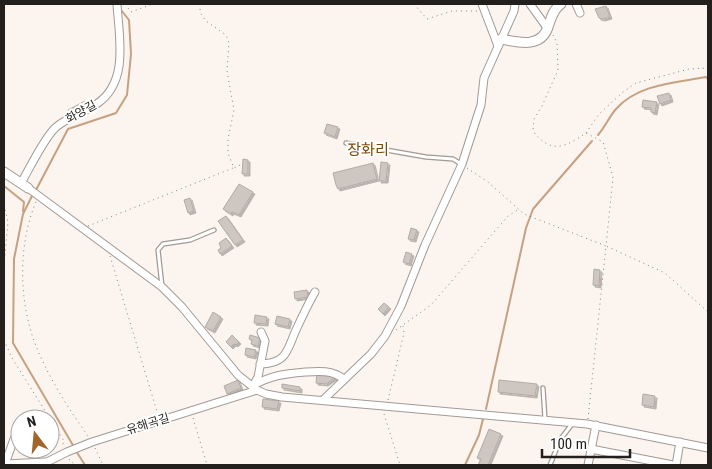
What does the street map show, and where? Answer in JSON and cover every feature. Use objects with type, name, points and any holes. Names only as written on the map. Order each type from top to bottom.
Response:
[{"type":"street","name":"화양길","points":[[24,186],[53,130],[98,103],[112,88],[117,78],[119,62],[117,4]]},
{"type":"street","points":[[322,400],[371,354],[385,336],[401,306],[425,245],[462,164],[481,105],[484,78],[514,11],[515,4]]},
{"type":"street","points":[[530,4],[548,29]]},
{"type":"street","points":[[499,42],[530,43],[542,37],[548,29],[555,10],[561,4]]},
{"type":"street","points":[[576,4],[580,13]]},
{"type":"street","points":[[483,6],[499,42]]},
{"type":"street","points":[[4,172],[40,195],[162,286],[182,307],[238,375],[255,388],[282,397],[596,425],[708,448]]},
{"type":"street","points":[[260,364],[274,363],[288,351],[295,332],[316,292]]},
{"type":"street","points":[[255,388],[264,341],[261,332]]},
{"type":"street","name":"유해곡길","points":[[60,456],[91,443],[255,388],[262,380],[277,375],[294,372],[324,371],[344,379]]},
{"type":"street","points":[[588,465],[596,425]]},
{"type":"street","points":[[591,449],[674,465],[680,442]]},
{"type":"street","points":[[10,451],[5,465],[44,464]]},
{"type":"lane","points":[[346,143],[426,157],[453,159],[462,164]]},
{"type":"lane","points":[[162,286],[158,250],[163,244],[190,240],[214,230]]},
{"type":"lane","points":[[543,388],[545,420]]},
{"type":"lane","points":[[550,465],[560,440],[573,423]]},
{"type":"path","points":[[125,4],[131,12],[153,4]]},
{"type":"path","points":[[199,4],[201,14],[206,21],[226,35],[229,42],[227,71],[234,110],[228,139],[228,153],[234,168]]},
{"type":"path","points":[[414,4],[427,18],[452,11],[483,6]]},
{"type":"path","points":[[548,29],[556,43],[558,70],[542,106],[534,118],[533,131],[548,146],[562,146],[586,134],[599,114],[622,92],[636,83],[689,69],[708,68]]},
{"type":"path","points":[[586,134],[603,142],[613,177],[588,424]]},
{"type":"path","points":[[462,164],[488,182],[527,215],[606,246],[665,273],[708,312]]},
{"type":"path","points":[[83,228],[240,165]]},
{"type":"path","points":[[40,195],[27,232],[24,262],[23,282],[28,320],[40,354],[62,396],[103,465]]},
{"type":"path","points":[[4,205],[8,222],[4,266]]},
{"type":"path","points":[[385,336],[430,305],[508,216],[520,209]]},
{"type":"path","points":[[106,245],[160,420]]},
{"type":"path","points":[[400,465],[384,406],[404,333],[403,325]]},
{"type":"path","points":[[4,340],[12,358],[44,409]]},
{"type":"path","points":[[190,411],[207,465]]},
{"type":"path","points":[[60,435],[64,441],[60,453]]},
{"type":"path","points":[[60,456],[76,465]]},
{"type":"building","points":[[606,6],[610,17],[599,18],[595,9]]},
{"type":"building","points":[[669,93],[671,100],[660,104],[657,96]]},
{"type":"building","points":[[643,100],[657,102],[655,113],[651,112],[651,108],[642,107]]},
{"type":"building","points":[[85,101],[87,104],[70,114],[68,110]]},
{"type":"building","points":[[327,124],[338,127],[335,137],[324,133]]},
{"type":"building","points":[[243,159],[248,160],[248,174],[242,174]]},
{"type":"building","points":[[381,162],[388,163],[386,181],[379,181]]},
{"type":"building","points":[[373,163],[377,179],[338,189],[333,173]]},
{"type":"building","points":[[239,184],[253,192],[239,215],[232,212],[231,214],[223,209]]},
{"type":"building","points":[[190,198],[194,211],[188,213],[184,200]]},
{"type":"building","points":[[226,216],[243,240],[235,245],[218,221]]},
{"type":"building","points":[[411,228],[417,230],[414,240],[408,239]]},
{"type":"building","points":[[226,238],[232,246],[220,254],[218,250],[221,248],[219,243]]},
{"type":"building","points":[[406,252],[412,254],[409,264],[403,262]]},
{"type":"building","points":[[594,269],[600,270],[599,286],[593,285]]},
{"type":"building","points":[[307,290],[308,297],[295,299],[294,292]]},
{"type":"building","points":[[384,303],[389,307],[383,314],[378,309]]},
{"type":"building","points":[[213,312],[221,317],[213,331],[205,327]]},
{"type":"building","points":[[255,315],[267,317],[266,324],[254,323]]},
{"type":"building","points":[[277,316],[290,319],[288,327],[275,324]]},
{"type":"building","points":[[232,335],[239,342],[231,347],[226,342]]},
{"type":"building","points":[[250,335],[260,338],[258,346],[251,344]]},
{"type":"building","points":[[246,348],[256,350],[254,357],[245,355]]},
{"type":"building","points":[[317,372],[334,376],[335,378],[326,384],[316,383]]},
{"type":"building","points":[[238,380],[241,388],[227,394],[224,386]]},
{"type":"building","points":[[499,380],[537,384],[535,396],[498,392]]},
{"type":"building","points":[[282,384],[300,387],[300,391],[282,388]]},
{"type":"building","points":[[643,394],[655,396],[654,407],[642,405]]},
{"type":"building","points":[[263,399],[279,401],[277,409],[262,407]]},
{"type":"building","points":[[489,429],[501,434],[488,465],[478,465],[481,459],[477,458]]},
{"type":"waterway","points":[[36,190],[68,129],[116,113],[127,95],[131,54],[129,20],[121,10]]},
{"type":"waterway","points":[[598,135],[616,109],[635,94],[670,83],[706,77],[708,79]]},
{"type":"waterway","points":[[486,409],[526,228],[533,209],[592,141]]},
{"type":"waterway","points":[[4,186],[24,202],[23,211]]},
{"type":"waterway","points":[[33,194],[23,214],[14,259],[13,343],[74,447]]},
{"type":"waterway","points":[[465,465],[479,435],[483,419]]},
{"type":"waterway","points":[[76,451],[85,465]]},
{"type":"district","name":"장화리","points":[[368,150]]}]
